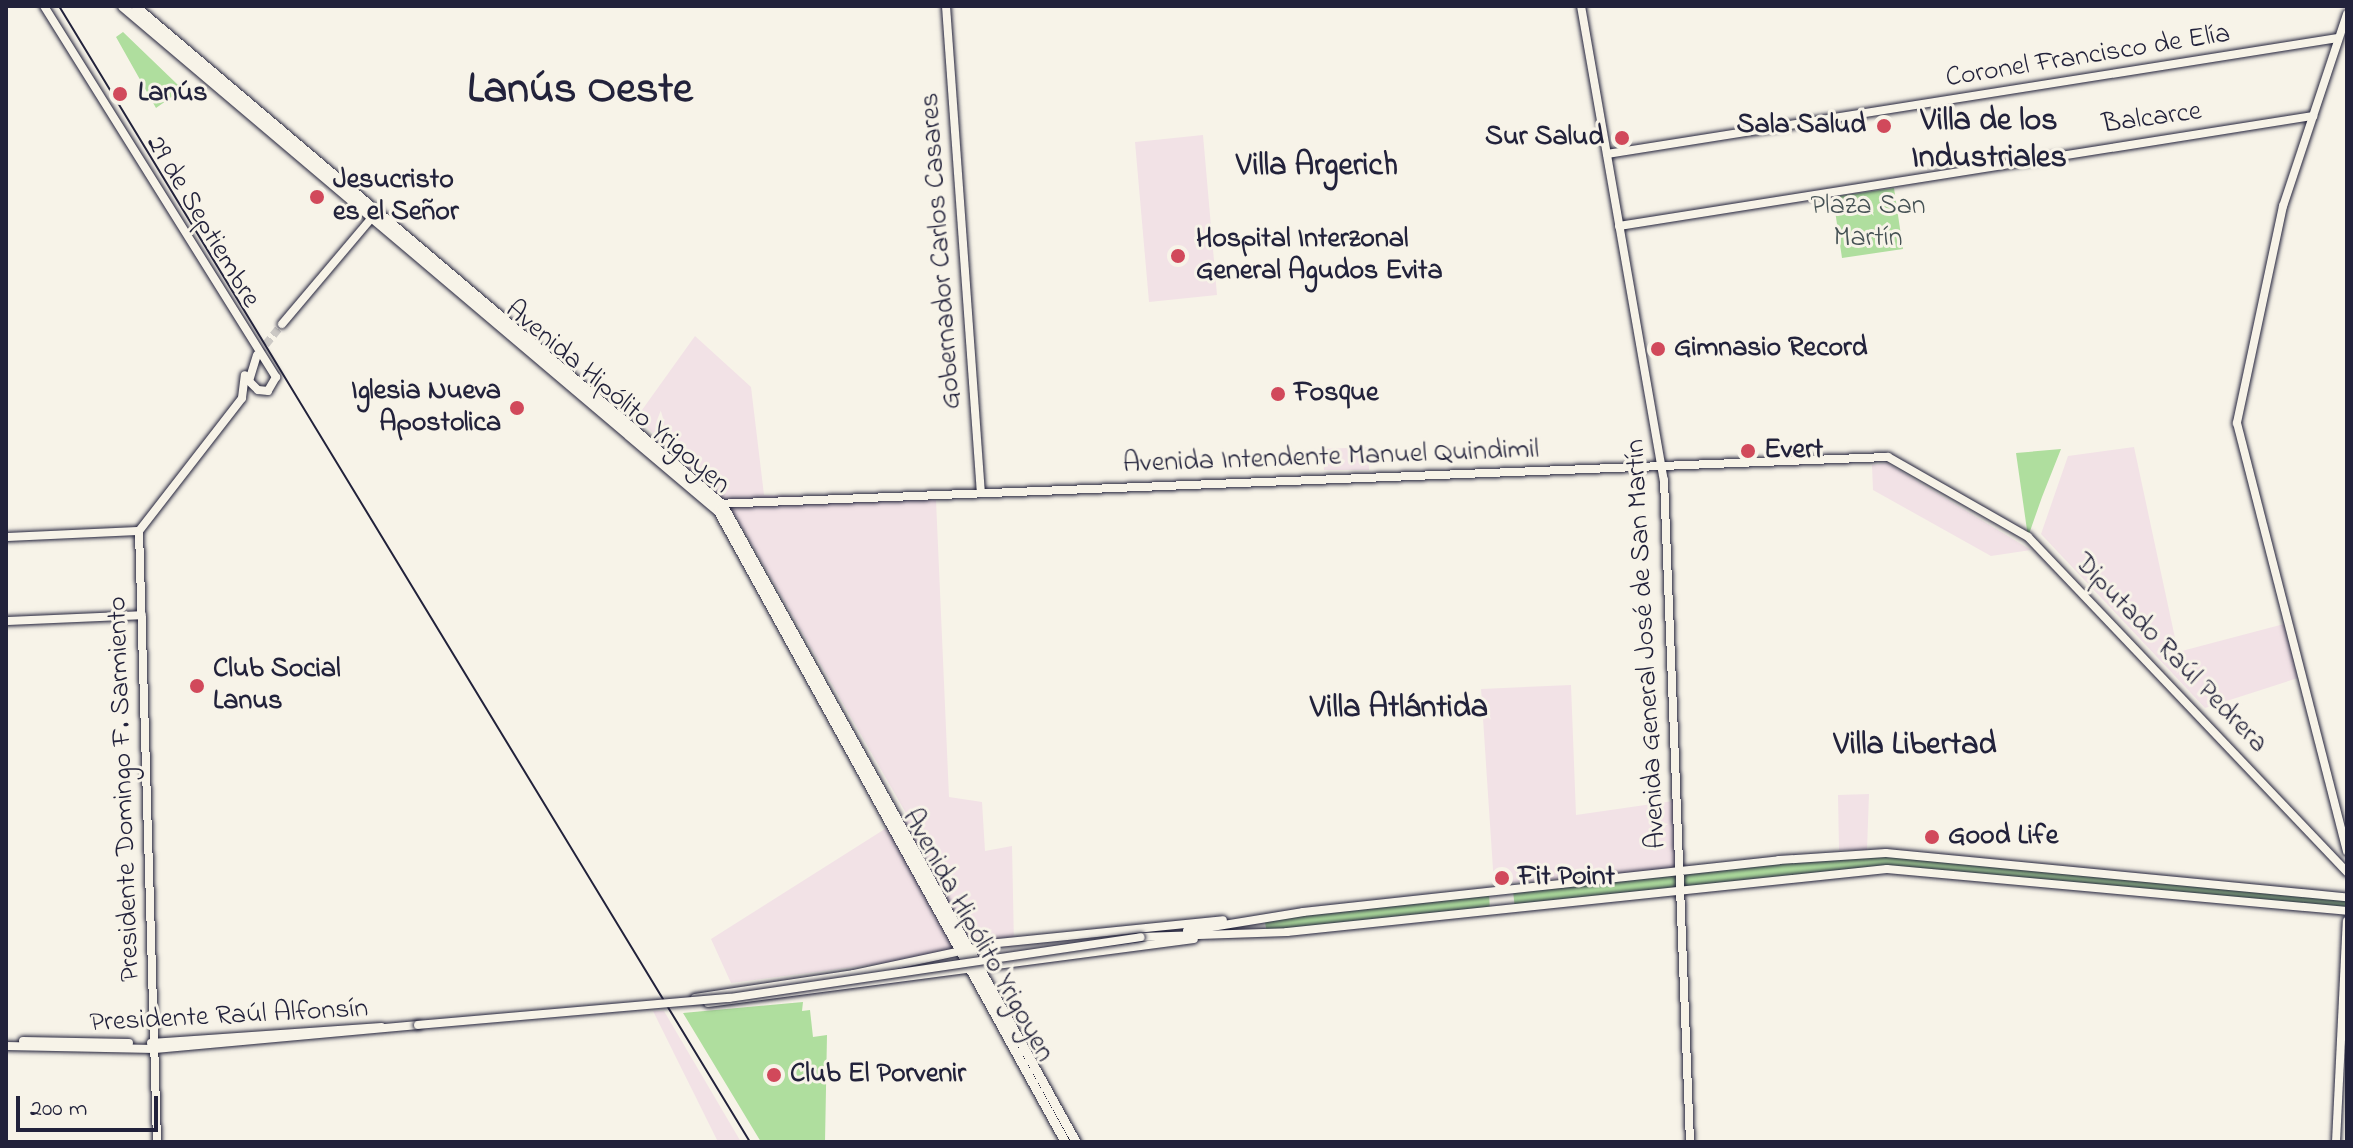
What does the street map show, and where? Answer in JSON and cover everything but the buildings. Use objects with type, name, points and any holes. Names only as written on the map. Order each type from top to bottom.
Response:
[{"type":"main road","name":"29 de Septiembre","points":[[44,6],[184,237],[276,377],[268,391],[251,385],[248,370],[255,353],[242,398],[139,531]]},
{"type":"main road","name":"Avenida Hipólito Yrigoyen","points":[[122,6],[717,504],[966,950],[1065,1142]]},
{"type":"main road","name":"Avenida Hipólito Yrigoyen","points":[[135,6],[374,215]]},
{"type":"main road","name":"Gobernador Carlos Casares","points":[[946,6],[981,493]]},
{"type":"main road","name":"Avenida General José de San Martín","points":[[1581,6],[1662,466],[1682,873],[1690,1142]]},
{"type":"main road","points":[[2347,14],[2265,275],[2237,423],[2347,851]]},
{"type":"main road","name":"Coronel Francisco de Elía","points":[[1607,154],[2338,38]]},
{"type":"main road","name":"Balcarce","points":[[1619,226],[2313,116]]},
{"type":"main road","points":[[282,324],[374,215]]},
{"type":"main road","name":"Avenida Intendente Manuel Quindimil","points":[[717,504],[1883,457],[1944,489]]},
{"type":"main road","name":"Diputado Raúl Pedrera","points":[[1944,489],[2028,537],[2347,872]]},
{"type":"main road","points":[[6,537],[139,531]]},
{"type":"main road","name":"Presidente Domingo F. Sarmiento","points":[[139,531],[157,1142]]},
{"type":"main road","points":[[6,621],[142,615]]},
{"type":"main road","points":[[675,1002],[884,968],[966,950],[1886,853],[2347,897]]},
{"type":"main road","points":[[675,1002],[741,1003],[974,966],[1223,935],[1682,894],[1887,869],[2347,911]]},
{"type":"main road","points":[[675,1002],[1158,935],[1243,920]]},
{"type":"main road","points":[[2336,1142],[2347,921]]},
{"type":"main road","points":[[1158,935],[1223,935]]},
{"type":"main road","name":"Avenida Hipólito Yrigoyen","points":[[974,966],[1076,1142]]},
{"type":"main road","name":"Presidente Raúl Alfonsín","points":[[6,1043],[154,1046],[675,1002]]},
{"type":"shaded area","name":"Hospital Interzonal General Agudos Evita","points":[[1203,135],[1217,295],[1149,302],[1135,142]]},
{"type":"shaded area","points":[[695,336],[751,387],[764,495],[936,500],[949,797],[982,802],[985,851],[1012,846],[1014,946],[731,983],[711,939],[907,815],[735,515],[637,417]]},
{"type":"shaded area","points":[[1368,447],[1369,470],[1324,470],[1323,449]]},
{"type":"shaded area","points":[[2134,447],[2178,652],[2284,624],[2298,678],[2205,708],[2041,534],[2068,456]]},
{"type":"shaded area","points":[[1887,463],[2031,550],[1991,556],[1873,490],[1872,465]]},
{"type":"shaded area","points":[[1571,685],[1576,815],[1673,801],[1678,870],[1494,884],[1481,689]]},
{"type":"shaded area","points":[[1869,794],[1867,850],[1839,850],[1838,795]]},
{"type":"shaded area","points":[[653,1011],[664,1011],[741,1142],[718,1142]]},
{"type":"green space","points":[[123,32],[183,89],[156,108],[116,37]]},
{"type":"green space","name":"Plaza San Martín","points":[[1894,188],[1903,249],[1842,258],[1833,197]]},
{"type":"green space","points":[[2061,449],[2042,497],[2028,537],[2016,453]]},
{"type":"green space","points":[[1886,853],[2347,897],[2347,911],[1887,869],[1515,909],[1513,891]]},
{"type":"green space","points":[[1489,893],[1490,912],[1267,933],[1264,917]]},
{"type":"green space","name":"Club El Porvenir","points":[[803,1002],[802,1011],[810,1010],[813,1037],[827,1035],[825,1142],[761,1142],[683,1013]]},
{"type":"tunnel","points":[[258,354],[282,324]]},
{"type":"railway","points":[[59,6],[750,1142]]},
{"type":"place","name":"Lanús","points":[[120,94]]},
{"type":"place","name":"Sala Salud","points":[[1884,126]]},
{"type":"place","name":"Sur Salud","points":[[1622,138]]},
{"type":"place","name":"Jesucristo es el Señor","points":[[317,197]]},
{"type":"place","name":"Hospital Interzonal General Agudos Evita","points":[[1178,256]]},
{"type":"place","name":"Gimnasio Record","points":[[1658,349]]},
{"type":"place","name":"Fosque","points":[[1278,394]]},
{"type":"place","name":"Iglesia Nueva Apostolica","points":[[517,408]]},
{"type":"place","name":"Evert","points":[[1748,451]]},
{"type":"place","name":"Club Social Lanus","points":[[197,686]]},
{"type":"place","name":"Good Life","points":[[1932,837]]},
{"type":"place","name":"Fit Point","points":[[1502,878]]},
{"type":"place","name":"Club El Porvenir","points":[[774,1075]]},
{"type":"district","name":"Lanús Oeste","points":[[580,90]]},
{"type":"district","name":"Villa de los Industriales","points":[[1989,142]]},
{"type":"district","name":"Villa Argerich","points":[[1317,167]]},
{"type":"district","name":"Villa Atlántida","points":[[1399,709]]},
{"type":"district","name":"Villa Libertad","points":[[1915,746]]}]
